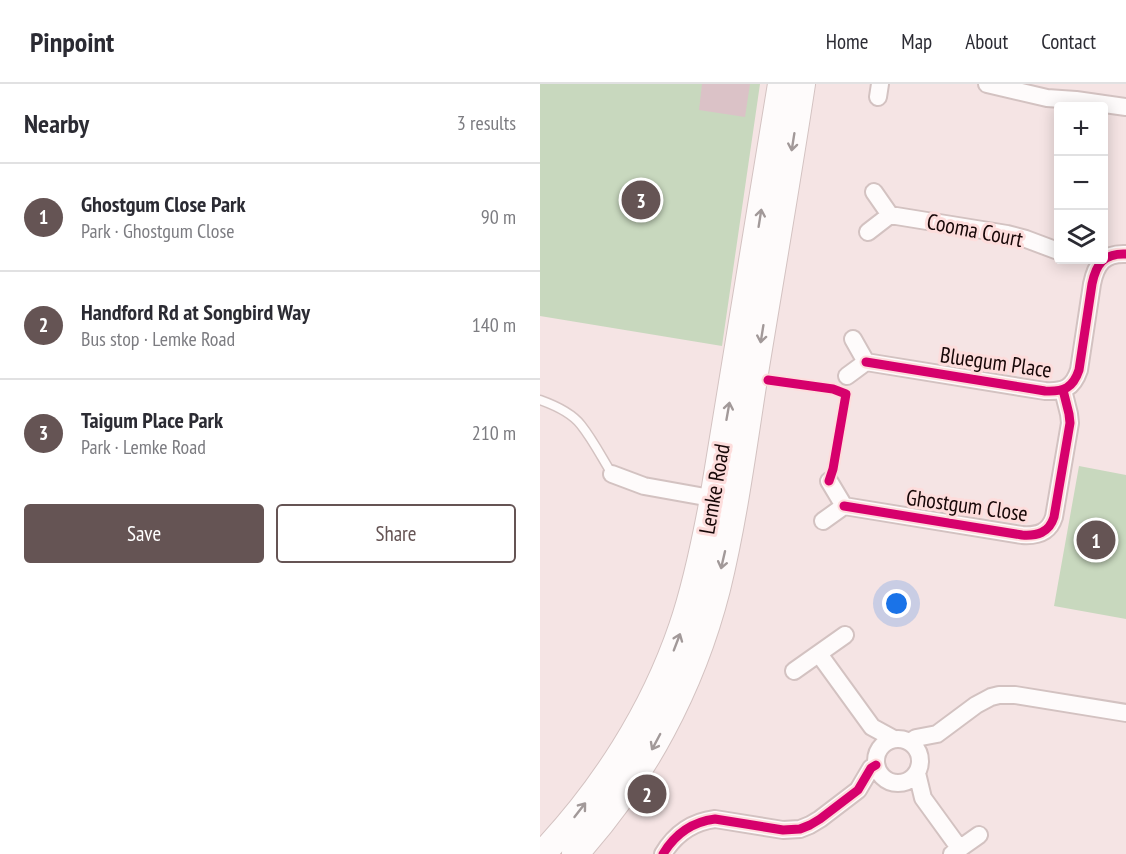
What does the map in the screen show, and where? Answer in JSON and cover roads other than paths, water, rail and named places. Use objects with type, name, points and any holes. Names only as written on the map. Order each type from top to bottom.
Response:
[{"type":"main road","name":"Lemke Road","points":[[575,854],[609,815],[648,756],[690,669],[705,630],[716,591],[724,501],[781,84]]},
{"type":"main road","name":"Lemke Road","points":[[542,854],[603,781],[632,735],[669,662],[682,627],[700,562],[724,501],[802,84]]},
{"type":"street","points":[[987,84],[1047,98],[1126,107]]},
{"type":"street","points":[[868,232],[890,215],[874,192]]},
{"type":"street","name":"Cooma Court","points":[[890,215],[1007,234],[1054,249]]},
{"type":"street","points":[[1091,264],[1098,267],[1111,255],[1126,254]]},
{"type":"street","name":"Bluegum Place","points":[[866,362],[1045,391],[1063,390],[1074,381],[1079,370],[1092,284],[1098,267]]},
{"type":"street","points":[[848,376],[866,362],[853,339]]},
{"type":"street","name":"Ghostgum Close","points":[[844,506],[1022,536],[1044,532],[1054,517],[1069,429],[1069,414],[1063,390]]},
{"type":"street","points":[[612,474],[644,486],[724,501]]},
{"type":"street","points":[[823,521],[844,506],[828,481]]},
{"type":"street","points":[[794,671],[844,635]]},
{"type":"street","points":[[819,654],[872,727],[882,776],[923,798]]},
{"type":"street","points":[[858,790],[913,778],[923,756],[938,734],[984,700],[999,695],[1015,695],[1126,713]]},
{"type":"street","points":[[872,727],[915,747],[923,798],[956,851],[980,835]]},
{"type":"street","points":[[663,854],[672,840],[682,831],[701,822],[715,819],[783,830],[800,829],[810,825],[858,790],[888,741],[902,741],[938,734]]},
{"type":"lane","points":[[540,400],[554,405],[580,424],[612,474]]},
{"type":"place","name":"Taigum Place Park","points":[[641,200]]},
{"type":"place","name":"Ghostgum Close Park","points":[[1096,540]]},
{"type":"place","name":"Handford Rd at Songbird Way","points":[[647,794]]}]
